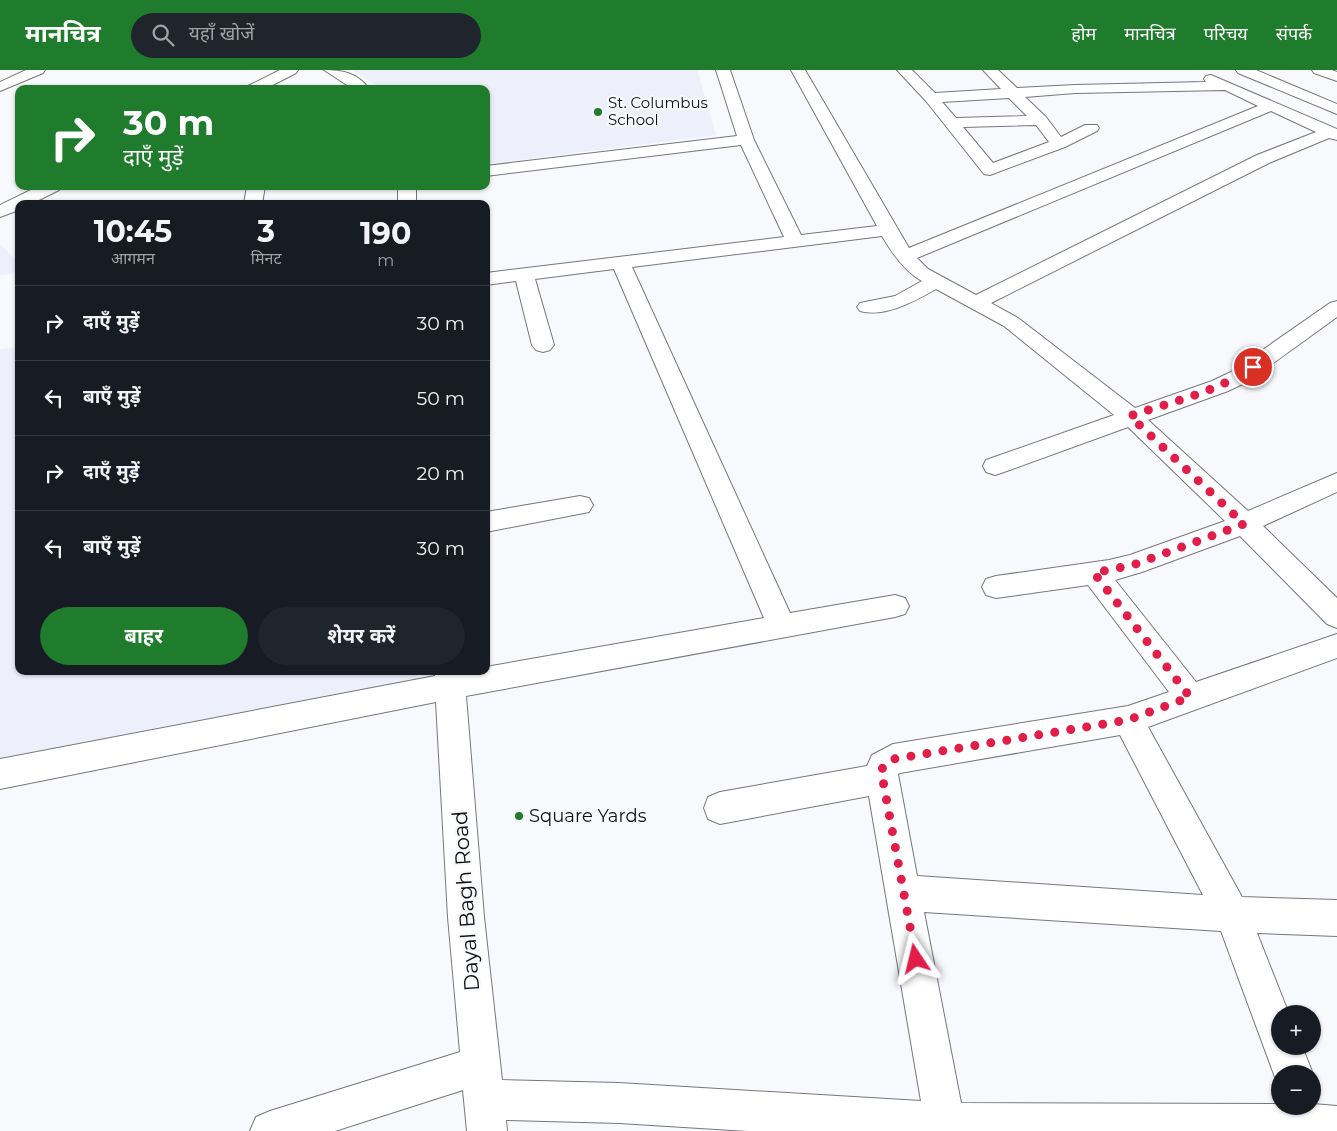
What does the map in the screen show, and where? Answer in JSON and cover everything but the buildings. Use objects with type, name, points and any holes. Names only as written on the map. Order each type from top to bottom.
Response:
[{"type":"street","points":[[0,87],[38,70]]},
{"type":"street","points":[[261,85],[291,70]]},
{"type":"street","points":[[331,70],[359,85]]},
{"type":"street","points":[[723,70],[746,140],[795,242]]},
{"type":"street","points":[[798,70],[904,256],[921,273],[935,282],[1011,322],[1130,416],[1244,524],[1337,616]]},
{"type":"street","points":[[904,70],[931,98],[990,170],[1059,144],[1091,128]]},
{"type":"street","points":[[990,70],[1040,120],[1059,144]]},
{"type":"street","points":[[1191,70],[1333,134]]},
{"type":"street","points":[[1244,70],[1337,109]]},
{"type":"street","points":[[1319,70],[1337,77]]},
{"type":"street","points":[[931,98],[1075,89],[1227,86]]},
{"type":"street","points":[[904,256],[1271,106]]},
{"type":"street","points":[[951,123],[1040,120]]},
{"type":"street","points":[[975,303],[1263,159],[1333,134]]},
{"type":"street","points":[[490,171],[746,140]]},
{"type":"street","points":[[24,200],[45,190]]},
{"type":"street","points":[[0,212],[15,205]]},
{"type":"street","points":[[490,278],[888,230]]},
{"type":"street","points":[[621,263],[782,627]]},
{"type":"street","points":[[524,274],[543,345]]},
{"type":"street","points":[[868,306],[901,301],[935,282]]},
{"type":"street","points":[[994,466],[1130,416],[1220,386],[1239,377],[1337,307]]},
{"type":"street","points":[[996,587],[1094,573],[1133,565],[1244,524],[1337,482]]},
{"type":"street","points":[[490,521],[580,505]]},
{"type":"street","points":[[1094,573],[1190,697]]},
{"type":"street","points":[[490,673],[782,627],[895,606]]},
{"type":"street","points":[[945,1127],[881,770],[883,766],[894,759],[1128,720],[1337,646]]},
{"type":"street","points":[[0,774],[476,675]]},
{"type":"street","name":"Dayal Bagh Road","points":[[450,679],[466,917],[483,1099]]},
{"type":"street","points":[[1128,720],[1232,914],[1271,1016]]},
{"type":"street","points":[[720,808],[883,778]]},
{"type":"street","points":[[904,893],[1232,914],[1337,918]]},
{"type":"street","points":[[270,1131],[483,1099],[619,1103],[945,1127],[1318,1122]]},
{"type":"shaded area","name":"St. Columbus School","points":[[352,70],[697,70],[716,135],[490,163],[490,85],[376,85]]},
{"type":"shaded area","points":[[0,245],[15,258],[15,273],[0,275]]},
{"type":"shaded area","points":[[15,347],[15,675],[416,675],[417,681],[0,763],[0,349]]},
{"type":"place","name":"St. Columbus School","points":[[598,112]]},
{"type":"place","name":"Square Yards","points":[[519,816]]},
{"type":"route","points":[[916,959],[881,770],[883,766],[894,759],[1128,720],[1190,697],[1094,573],[1133,565],[1244,524],[1130,416],[1220,386],[1239,377],[1253,367]]}]
